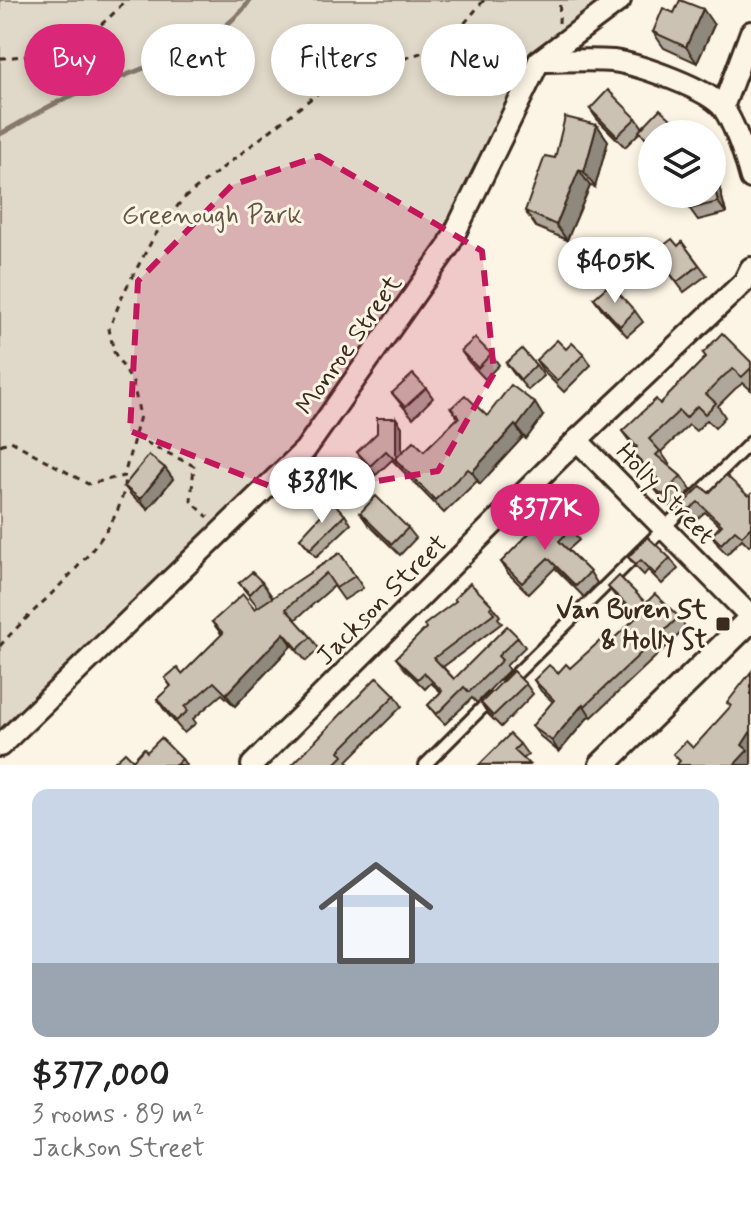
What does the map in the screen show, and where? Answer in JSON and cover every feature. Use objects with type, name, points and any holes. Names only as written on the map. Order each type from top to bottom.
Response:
[{"type":"street","points":[[539,61],[620,0]]},
{"type":"street","points":[[723,107],[751,32]]},
{"type":"street","points":[[539,61],[614,61],[645,69],[693,89],[723,107],[744,153],[751,178]]},
{"type":"street","name":"Monroe Street","points":[[0,746],[305,450],[448,247],[539,61]]},
{"type":"street","name":"Jackson Street","points":[[252,765],[577,440],[744,282],[751,268]]},
{"type":"street","name":"Holly Street","points":[[577,440],[751,618]]},
{"type":"street","points":[[602,765],[751,618]]},
{"type":"lane","points":[[425,765],[751,442]]},
{"type":"path","points":[[0,58],[41,54],[86,35],[115,13],[125,0]]},
{"type":"path","points":[[0,646],[82,561],[110,523],[126,489],[124,476],[140,416],[133,383],[114,352],[109,329],[124,292],[155,235],[183,199],[326,87],[448,43],[484,0]]},
{"type":"path","points":[[135,437],[194,466],[191,501],[222,531]]},
{"type":"path","points":[[0,445],[11,441],[88,484],[124,476]]},
{"type":"highlighted area","points":[[319,156],[482,251],[494,373],[438,471],[293,495],[130,431],[138,281],[232,185]]},
{"type":"green space","name":"Greenough Park","points":[[0,0],[620,0],[539,61],[527,86],[527,24],[421,24],[421,96],[522,96],[448,247],[305,450],[0,746]]},
{"type":"building","points":[[680,0],[703,9],[686,47],[653,32],[663,8],[674,13]]},
{"type":"building","points":[[608,90],[636,118],[617,136],[590,109]]},
{"type":"building","points":[[660,109],[672,120],[650,120]]},
{"type":"building","points":[[565,117],[597,125],[584,172],[579,170],[556,225],[525,211],[545,156],[555,158]]},
{"type":"building","points":[[672,239],[678,246],[682,242],[699,265],[677,282],[654,253]]},
{"type":"building","points":[[610,284],[635,311],[620,326],[594,298]]},
{"type":"building","points":[[722,333],[751,362],[751,368],[742,377],[733,369],[706,394],[716,403],[705,414],[697,406],[686,418],[679,411],[649,439],[660,451],[656,455],[681,476],[663,495],[654,488],[660,481],[632,452],[637,447],[622,431],[656,399],[660,404],[706,357],[703,353]]},
{"type":"building","points":[[475,338],[491,354],[478,368],[461,351]]},
{"type":"building","points":[[557,340],[566,349],[572,343],[584,354],[557,381],[536,360]]},
{"type":"building","points":[[522,349],[536,365],[521,380],[506,363]]},
{"type":"building","points":[[413,374],[426,388],[405,407],[392,393]]},
{"type":"building","points":[[511,385],[535,403],[517,427],[515,425],[472,472],[468,469],[435,500],[395,459],[414,441],[424,451],[459,417],[451,408],[465,395],[487,416]]},
{"type":"building","points":[[377,418],[396,418],[396,461],[386,451],[370,466],[357,452],[377,433]]},
{"type":"building","points":[[149,455],[165,468],[140,499],[124,486]]},
{"type":"building","points":[[726,475],[748,496],[751,494],[751,527],[742,536],[735,530],[721,544],[712,535],[722,525],[698,502],[683,515],[678,509],[701,486],[709,493]]},
{"type":"building","points":[[376,496],[408,528],[392,544],[360,513]]},
{"type":"building","points":[[333,502],[345,515],[310,549],[300,538]]},
{"type":"building","points":[[552,510],[571,529],[559,541],[590,572],[576,586],[548,558],[522,583],[501,562]]},
{"type":"building","points":[[648,537],[670,558],[655,574],[641,560],[636,564],[628,557]]},
{"type":"building","points":[[340,553],[355,576],[336,588],[326,573],[286,609],[311,637],[298,649],[284,633],[226,694],[214,682],[185,707],[188,711],[176,721],[157,699],[171,686],[165,678],[177,668],[182,674],[223,633],[212,622],[243,594],[255,609]]},
{"type":"building","points":[[252,572],[262,582],[250,594],[239,583]]},
{"type":"building","points":[[619,576],[646,603],[655,594],[679,617],[585,706],[583,704],[552,741],[532,726],[554,700],[534,680],[549,665],[558,673],[566,664],[570,668],[602,639],[607,645],[638,616],[608,587]]},
{"type":"building","points":[[470,583],[492,605],[490,608],[494,613],[434,658],[454,679],[507,626],[518,637],[498,656],[502,660],[469,692],[464,687],[437,714],[428,705],[442,691],[424,673],[418,679],[396,658],[426,628],[424,625],[456,601],[454,599]]},
{"type":"building","points":[[513,671],[526,684],[493,716],[481,703]]},
{"type":"building","points":[[751,672],[751,731],[742,745],[748,750],[734,765],[676,765],[680,761],[673,754],[686,741],[693,748],[731,706],[727,703]]},
{"type":"building","points":[[377,677],[395,695],[339,751],[343,756],[334,765],[292,765]]},
{"type":"building","points":[[510,734],[520,744],[514,750],[529,764],[479,765]]},
{"type":"building","points":[[161,738],[182,759],[176,765],[111,765],[125,752],[133,760],[144,748],[147,752]]},
{"type":"waterway","points":[[0,134],[62,100],[193,46],[216,33],[250,0]]},
{"type":"place","name":"Van Buren St & Holly St","points":[[723,624]]}]
